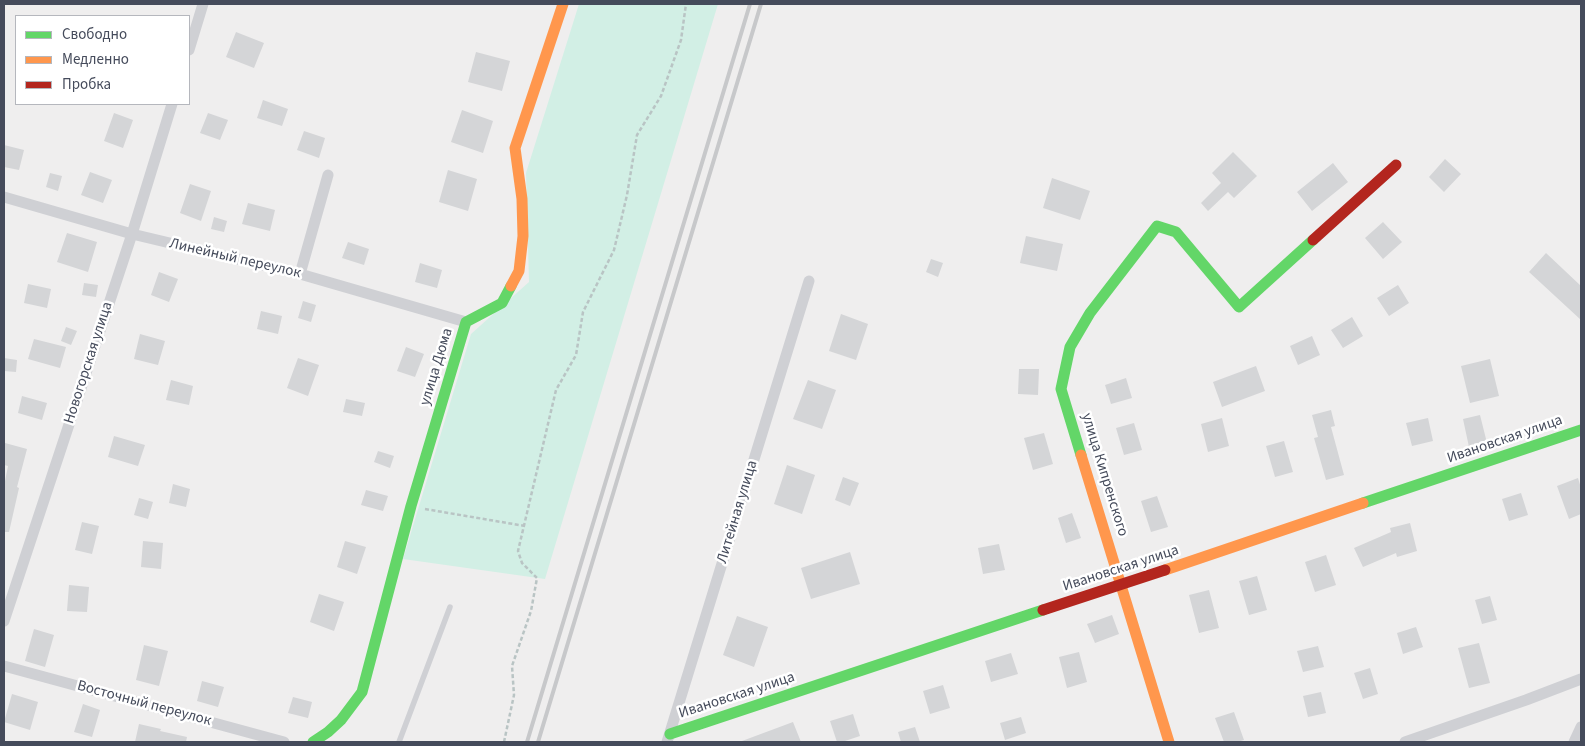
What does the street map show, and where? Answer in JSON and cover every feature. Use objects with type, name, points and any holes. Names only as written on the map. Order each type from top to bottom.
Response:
[{"type":"street","points":[[190,47],[203,4]]},
{"type":"street","name":"улица Дюма","points":[[313,742],[346,717],[362,692],[410,506],[466,322],[502,303],[519,270],[523,236],[522,200],[516,148],[563,4]]},
{"type":"street","name":"Новогорская улица","points":[[4,621],[132,234],[172,105]]},
{"type":"street","name":"улица Кипренского","points":[[1169,742],[1061,389],[1070,347],[1090,314],[1157,226],[1176,232],[1240,307],[1396,165]]},
{"type":"street","points":[[300,274],[328,175]]},
{"type":"street","name":"Линейный переулок","points":[[4,197],[132,234],[300,274],[466,322]]},
{"type":"street","name":"Литейная улица","points":[[668,738],[809,281]]},
{"type":"street","name":"Ивановская улица","points":[[668,738],[1581,430]]},
{"type":"street","name":"Восточный переулок","points":[[4,666],[284,742]]},
{"type":"street","points":[[1405,742],[1526,700],[1581,678]]},
{"type":"street","points":[[1574,742],[1581,727]]},
{"type":"lane","points":[[398,742],[450,607]]},
{"type":"path","points":[[504,742],[514,695],[512,666],[532,611],[537,578],[522,563],[518,552],[556,390],[576,355],[583,312],[614,250],[627,196],[637,135],[661,96],[681,40],[686,4]]},
{"type":"path","points":[[410,506],[525,526]]},
{"type":"green space","points":[[579,4],[718,4],[545,579],[403,559],[471,334],[529,282],[526,173]]},
{"type":"building","points":[[236,32],[264,43],[254,68],[226,57]]},
{"type":"building","points":[[476,52],[510,61],[502,91],[468,82]]},
{"type":"building","points":[[263,100],[288,109],[282,126],[257,118]]},
{"type":"building","points":[[462,110],[493,121],[483,153],[451,142]]},
{"type":"building","points":[[114,113],[133,120],[123,148],[104,141]]},
{"type":"building","points":[[208,113],[228,120],[220,140],[200,133]]},
{"type":"building","points":[[304,131],[325,138],[319,158],[297,150]]},
{"type":"building","points":[[4,145],[24,150],[19,170],[4,167]]},
{"type":"building","points":[[1233,152],[1257,176],[1234,198],[1228,192],[1208,211],[1201,203],[1221,183],[1212,173]]},
{"type":"building","points":[[1445,159],[1461,174],[1444,192],[1429,177]]},
{"type":"building","points":[[1333,163],[1348,182],[1312,211],[1297,192]]},
{"type":"building","points":[[448,170],[477,179],[468,211],[439,202]]},
{"type":"building","points":[[90,172],[112,180],[103,203],[81,195]]},
{"type":"building","points":[[50,173],[62,176],[58,191],[46,187]]},
{"type":"building","points":[[1052,178],[1090,191],[1080,220],[1043,208]]},
{"type":"building","points":[[190,184],[211,191],[201,221],[180,213]]},
{"type":"building","points":[[248,203],[275,210],[270,231],[242,224]]},
{"type":"building","points":[[214,217],[227,221],[224,232],[211,229]]},
{"type":"building","points":[[1383,222],[1402,242],[1383,259],[1365,238]]},
{"type":"building","points":[[67,233],[97,242],[88,272],[57,262]]},
{"type":"building","points":[[1026,236],[1063,244],[1057,271],[1020,263]]},
{"type":"building","points":[[348,242],[369,249],[364,265],[342,258]]},
{"type":"building","points":[[1546,253],[1581,286],[1581,320],[1529,272]]},
{"type":"building","points":[[931,259],[943,263],[938,277],[926,272]]},
{"type":"building","points":[[420,263],[442,270],[437,288],[415,282]]},
{"type":"building","points":[[159,272],[178,279],[169,302],[151,295]]},
{"type":"building","points":[[84,283],[98,285],[96,297],[82,295]]},
{"type":"building","points":[[28,284],[51,289],[47,308],[24,303]]},
{"type":"building","points":[[1398,285],[1409,303],[1389,316],[1377,298]]},
{"type":"building","points":[[303,301],[316,305],[311,322],[298,318]]},
{"type":"building","points":[[261,311],[282,316],[278,334],[257,329]]},
{"type":"building","points":[[841,314],[868,324],[856,360],[829,351]]},
{"type":"building","points":[[1352,317],[1363,336],[1343,348],[1331,330]]},
{"type":"building","points":[[66,327],[77,331],[71,345],[61,341]]},
{"type":"building","points":[[140,334],[165,341],[158,365],[134,359]]},
{"type":"building","points":[[1312,336],[1320,355],[1298,365],[1290,346]]},
{"type":"building","points":[[34,339],[66,347],[60,368],[28,359]]},
{"type":"building","points":[[406,347],[424,354],[415,377],[397,371]]},
{"type":"building","points":[[4,358],[17,360],[16,372],[4,371]]},
{"type":"building","points":[[298,358],[319,365],[308,396],[287,388]]},
{"type":"building","points":[[1490,359],[1499,396],[1470,403],[1461,366]]},
{"type":"building","points":[[1256,366],[1265,391],[1222,407],[1213,382]]},
{"type":"building","points":[[1019,369],[1039,369],[1038,395],[1018,394]]},
{"type":"building","points":[[1126,378],[1132,398],[1111,404],[1105,385]]},
{"type":"building","points":[[171,380],[193,386],[189,405],[166,400]]},
{"type":"building","points":[[808,380],[836,390],[822,429],[793,419]]},
{"type":"building","points":[[22,396],[47,403],[42,420],[18,413]]},
{"type":"building","points":[[346,399],[365,403],[362,416],[343,412]]},
{"type":"building","points":[[1331,410],[1335,426],[1331,427],[1344,475],[1326,480],[1314,438],[1318,437],[1312,415]]},
{"type":"building","points":[[1480,415],[1487,443],[1469,447],[1463,419]]},
{"type":"building","points":[[1222,418],[1229,446],[1208,452],[1201,424]]},
{"type":"building","points":[[1428,418],[1433,441],[1412,446],[1406,423]]},
{"type":"building","points":[[1134,423],[1142,450],[1124,455],[1116,428]]},
{"type":"building","points":[[1044,433],[1053,464],[1033,470],[1024,438]]},
{"type":"building","points":[[114,436],[145,445],[138,466],[108,457]]},
{"type":"building","points":[[1284,441],[1293,472],[1275,477],[1266,446]]},
{"type":"building","points":[[5,443],[27,449],[17,487],[19,488],[9,532],[4,532],[4,486],[8,466],[4,465]]},
{"type":"building","points":[[378,451],[394,456],[390,468],[374,462]]},
{"type":"building","points":[[787,465],[815,475],[802,514],[774,504]]},
{"type":"building","points":[[843,477],[859,483],[850,506],[835,500]]},
{"type":"building","points":[[1578,478],[1581,488],[1581,514],[1569,519],[1557,486]]},
{"type":"building","points":[[173,484],[190,489],[186,507],[169,503]]},
{"type":"building","points":[[366,490],[388,496],[383,511],[361,505]]},
{"type":"building","points":[[1521,493],[1528,515],[1509,521],[1502,499]]},
{"type":"building","points":[[1157,496],[1168,527],[1151,532],[1141,501]]},
{"type":"building","points":[[139,498],[153,502],[148,519],[134,515]]},
{"type":"building","points":[[1072,513],[1081,538],[1066,543],[1058,518]]},
{"type":"building","points":[[82,522],[99,526],[92,554],[75,550]]},
{"type":"building","points":[[1410,523],[1417,551],[1397,557],[1396,553],[1363,567],[1354,548],[1391,532],[1390,528]]},
{"type":"building","points":[[143,541],[163,543],[161,569],[141,567]]},
{"type":"building","points":[[345,541],[366,547],[357,574],[337,567]]},
{"type":"building","points":[[999,544],[1005,570],[983,574],[978,548]]},
{"type":"building","points":[[850,552],[860,584],[811,599],[801,568]]},
{"type":"building","points":[[1326,555],[1336,585],[1315,592],[1305,562]]},
{"type":"building","points":[[1257,576],[1267,610],[1249,615],[1239,581]]},
{"type":"building","points":[[69,585],[89,587],[87,612],[67,611]]},
{"type":"building","points":[[1209,590],[1219,628],[1199,633],[1189,595]]},
{"type":"building","points":[[319,594],[344,602],[334,631],[310,622]]},
{"type":"building","points":[[1490,596],[1497,620],[1482,624],[1475,600]]},
{"type":"building","points":[[1112,615],[1119,634],[1095,643],[1087,624]]},
{"type":"building","points":[[737,616],[768,627],[754,667],[723,655]]},
{"type":"building","points":[[1416,627],[1423,647],[1403,654],[1397,633]]},
{"type":"building","points":[[34,629],[54,635],[45,667],[25,661]]},
{"type":"building","points":[[1479,643],[1490,683],[1469,688],[1458,648]]},
{"type":"building","points":[[144,645],[168,651],[159,686],[136,680]]},
{"type":"building","points":[[1318,646],[1324,667],[1303,672],[1297,651]]},
{"type":"building","points":[[1079,652],[1087,682],[1067,688],[1059,657]]},
{"type":"building","points":[[1011,653],[1018,674],[991,682],[985,661]]},
{"type":"building","points":[[1370,668],[1378,694],[1363,699],[1354,673]]},
{"type":"building","points":[[202,681],[224,687],[218,707],[197,701]]},
{"type":"building","points":[[943,685],[950,708],[930,714],[923,691]]},
{"type":"building","points":[[1321,692],[1326,713],[1308,717],[1303,696]]},
{"type":"building","points":[[12,694],[38,702],[30,730],[4,722]]},
{"type":"building","points":[[293,697],[312,702],[308,718],[288,713]]},
{"type":"building","points":[[83,704],[100,710],[92,737],[74,732]]},
{"type":"building","points":[[1234,712],[1244,740],[1224,742],[1215,718]]},
{"type":"building","points":[[853,714],[860,736],[837,742],[830,721]]},
{"type":"building","points":[[1021,717],[1026,733],[1005,740],[1000,723]]},
{"type":"building","points":[[793,722],[801,742],[742,742],[742,741]]},
{"type":"building","points":[[139,724],[187,737],[186,742],[135,742]]},
{"type":"building","points":[[915,727],[920,742],[901,742],[898,732]]},
{"type":"railway","points":[[527,742],[750,4]]},
{"type":"railway","points":[[538,742],[761,4]]},
{"type":"traffic: fast","points":[[1081,455],[1061,389],[1070,347],[1090,313],[1157,226],[1176,232],[1239,307],[1313,240]]},
{"type":"traffic: fast","points":[[313,742],[341,720],[362,692],[411,506],[466,322],[502,303],[511,286]]},
{"type":"traffic: fast","points":[[1363,503],[1581,430]]},
{"type":"traffic: fast","points":[[670,734],[1043,610]]},
{"type":"traffic: slow","points":[[511,286],[519,271],[523,236],[522,199],[515,148],[563,4]]},
{"type":"traffic: slow","points":[[1081,455],[1169,742]]},
{"type":"traffic: slow","points":[[1165,570],[1363,503]]},
{"type":"traffic: jam","points":[[1313,240],[1396,165]]},
{"type":"traffic: jam","points":[[1043,610],[1165,570]]}]
